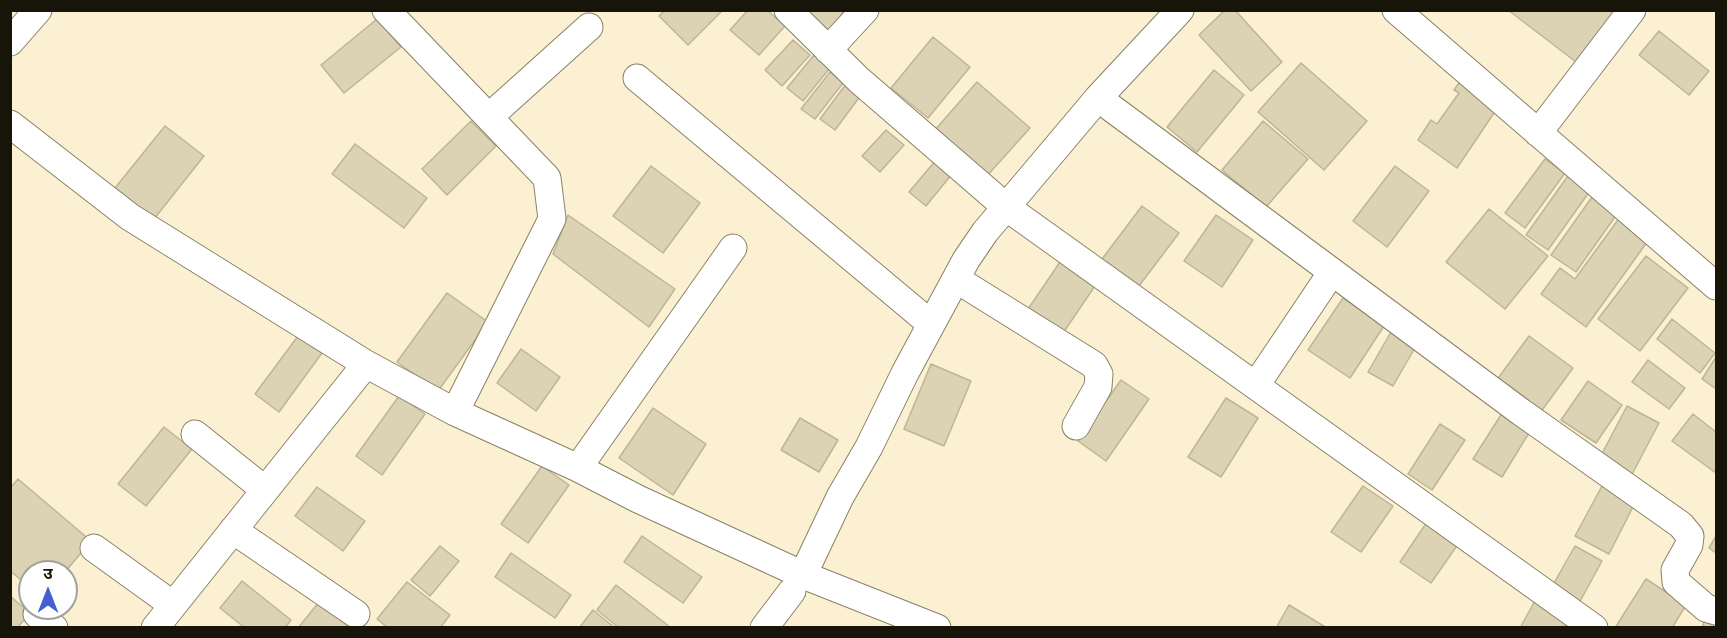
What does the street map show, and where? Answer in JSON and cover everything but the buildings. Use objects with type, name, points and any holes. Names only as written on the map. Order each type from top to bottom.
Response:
[{"type":"street","points":[[10,42],[38,10]]},
{"type":"street","points":[[788,10],[859,80],[1006,207],[1594,627]]},
{"type":"street","points":[[828,50],[866,10]]},
{"type":"street","points":[[764,627],[798,583],[840,496],[869,447],[931,324],[985,232],[1098,98],[1180,10]]},
{"type":"street","points":[[1396,10],[1716,286]]},
{"type":"street","points":[[1538,133],[1632,10]]},
{"type":"street","points":[[398,15],[547,178],[552,219],[455,412]]},
{"type":"street","points":[[489,117],[589,27]]},
{"type":"street","points":[[637,78],[931,324]]},
{"type":"street","points":[[1098,98],[1521,412],[1681,525],[1690,536],[1689,545],[1675,570],[1676,582],[1706,608],[1716,611]]},
{"type":"street","points":[[10,124],[130,217],[366,364],[455,412],[578,468],[798,583],[937,627]]},
{"type":"street","points":[[578,468],[733,248]]},
{"type":"street","points":[[1256,385],[1332,272]]},
{"type":"street","points":[[956,279],[1094,365],[1099,374],[1098,387],[1076,426]]},
{"type":"street","points":[[155,627],[366,364]]},
{"type":"street","points":[[195,434],[265,490]]},
{"type":"street","points":[[232,530],[356,614]]},
{"type":"street","points":[[94,548],[173,605]]}]
